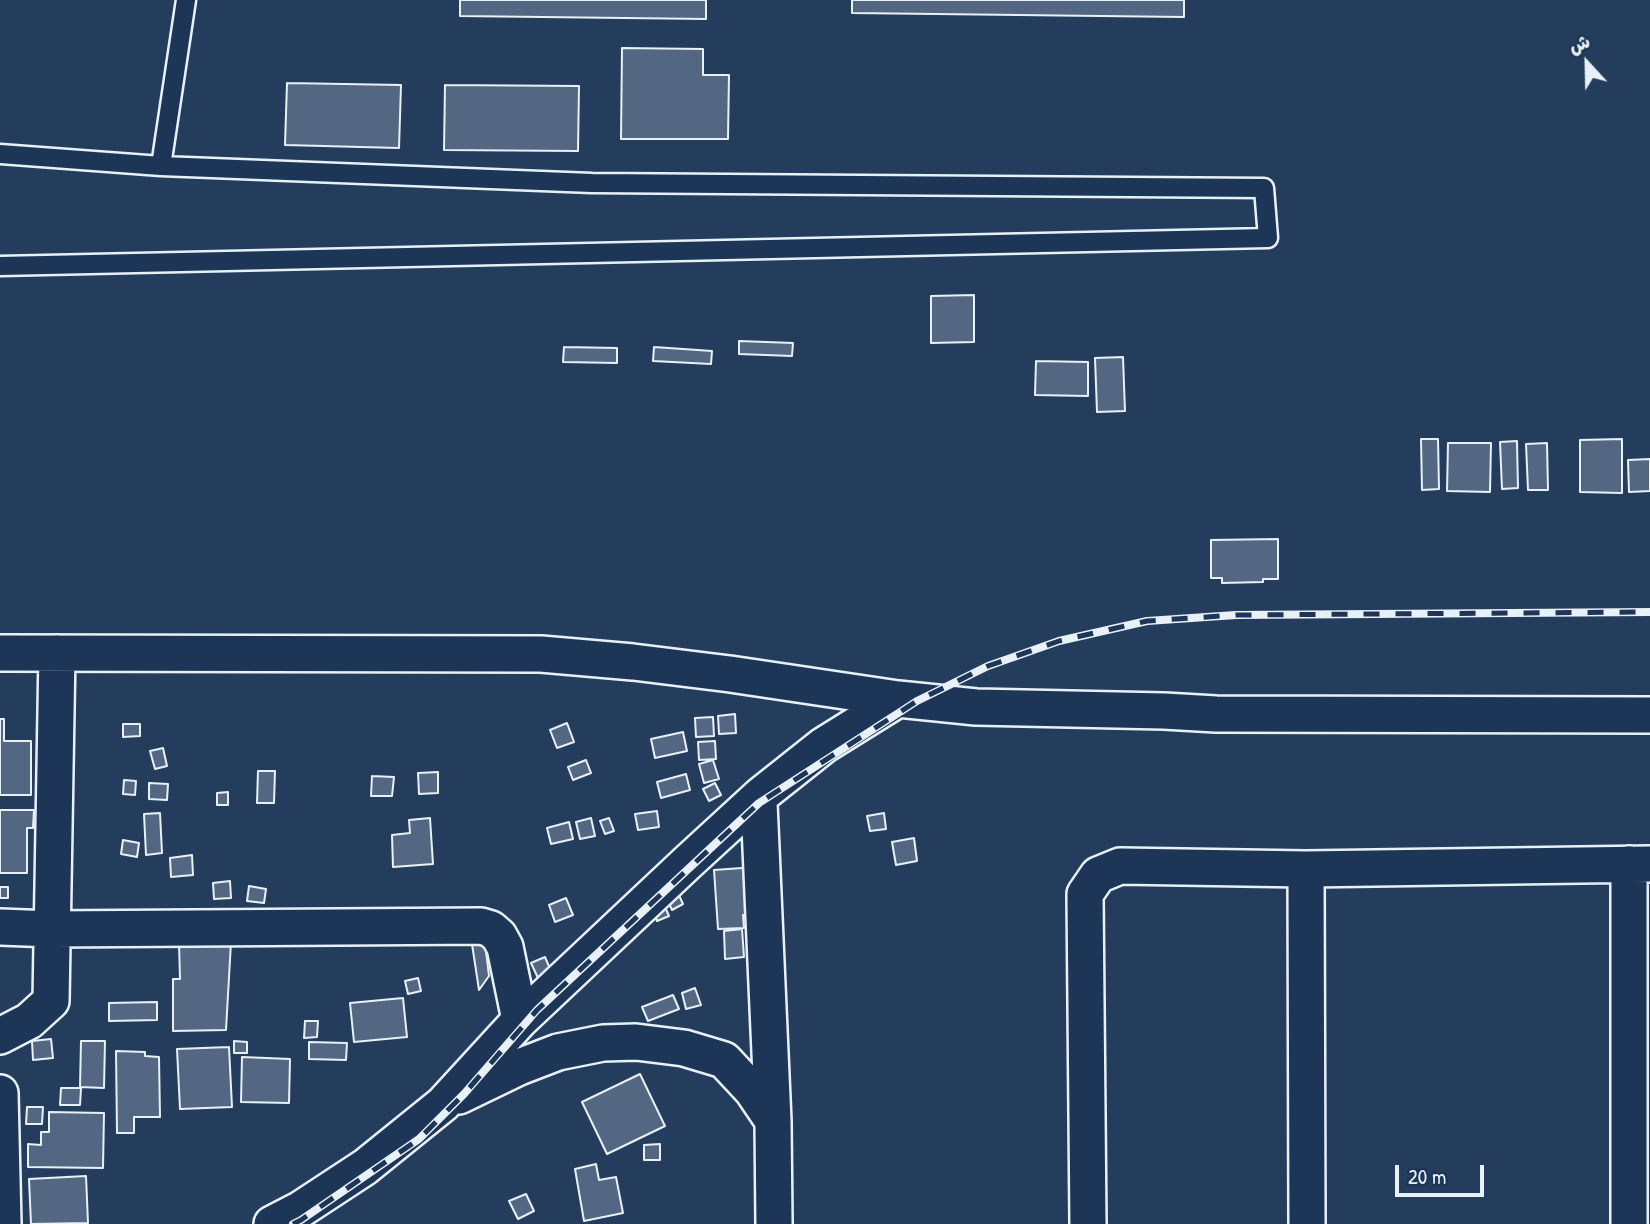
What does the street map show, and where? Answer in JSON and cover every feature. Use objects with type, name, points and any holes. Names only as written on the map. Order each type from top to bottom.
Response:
[{"type":"street","points":[[0,653],[541,654],[633,662],[898,699],[976,707],[1216,714],[1650,715]]},
{"type":"street","points":[[0,1036],[30,1021],[51,1001],[57,653]]},
{"type":"street","points":[[272,1224],[301,1209],[365,1167],[443,1104],[520,1020],[761,795],[824,745],[898,699]]},
{"type":"street","points":[[761,795],[759,803],[774,1121],[774,1224]]},
{"type":"street","points":[[1088,1224],[1085,894],[1098,875],[1120,866],[1306,869],[1639,864],[1629,1224]]},
{"type":"street","points":[[1306,869],[1307,1224]]},
{"type":"street","points":[[0,927],[51,929],[481,926],[491,929],[505,947],[520,1020]]},
{"type":"street","points":[[443,1104],[519,1067],[558,1052],[603,1043],[636,1042],[684,1048],[724,1060],[752,1090],[774,1121]]},
{"type":"street","points":[[0,1093],[3,1224]]},
{"type":"lane","points":[[161,166],[186,0]]},
{"type":"lane","points":[[0,154],[161,166],[592,183],[1264,188],[1268,238],[0,266]]},
{"type":"building","points":[[460,0],[706,0],[706,19],[460,16]]},
{"type":"building","points":[[852,0],[1184,0],[1184,17],[852,13]]},
{"type":"building","points":[[622,48],[703,49],[703,75],[729,75],[728,139],[621,139]]},
{"type":"building","points":[[287,83],[401,85],[399,148],[285,145]]},
{"type":"building","points":[[445,85],[579,86],[578,151],[444,150]]},
{"type":"building","points":[[974,295],[974,342],[931,343],[931,296]]},
{"type":"building","points":[[739,341],[793,343],[792,356],[739,354]]},
{"type":"building","points":[[564,347],[617,348],[617,363],[563,362]]},
{"type":"building","points":[[654,347],[712,351],[711,364],[653,361]]},
{"type":"building","points":[[1123,357],[1125,411],[1097,412],[1095,358]]},
{"type":"building","points":[[1036,361],[1088,362],[1088,396],[1035,395]]},
{"type":"building","points":[[1421,439],[1438,439],[1439,489],[1422,490]]},
{"type":"building","points":[[1622,439],[1622,493],[1580,492],[1580,440]]},
{"type":"building","points":[[1517,441],[1518,488],[1502,489],[1500,442]]},
{"type":"building","points":[[1448,443],[1491,443],[1490,492],[1447,491]]},
{"type":"building","points":[[1547,443],[1548,490],[1528,490],[1526,444]]},
{"type":"building","points":[[1650,459],[1650,491],[1629,492],[1628,460]]},
{"type":"building","points":[[1278,539],[1278,579],[1222,583],[1222,578],[1211,578],[1211,540]]},
{"type":"building","points":[[735,714],[736,733],[719,734],[718,716]]},
{"type":"building","points":[[713,717],[714,736],[696,737],[695,718]]},
{"type":"building","points":[[0,719],[4,719],[4,741],[31,741],[31,795],[0,795]]},
{"type":"building","points":[[567,723],[574,742],[557,748],[550,730]]},
{"type":"building","points":[[123,724],[140,724],[140,736],[123,737]]},
{"type":"building","points":[[683,732],[687,751],[655,758],[651,739]]},
{"type":"building","points":[[715,741],[716,759],[699,760],[698,742]]},
{"type":"building","points":[[163,748],[167,766],[155,769],[150,751]]},
{"type":"building","points":[[586,760],[591,773],[573,780],[568,767]]},
{"type":"building","points":[[713,760],[719,779],[704,783],[699,764]]},
{"type":"building","points":[[258,771],[275,771],[274,803],[257,803]]},
{"type":"building","points":[[438,772],[438,793],[419,794],[418,773]]},
{"type":"building","points":[[686,774],[690,790],[661,798],[657,782]]},
{"type":"building","points":[[372,776],[394,777],[392,796],[371,796]]},
{"type":"building","points":[[124,780],[136,781],[135,795],[123,794]]},
{"type":"building","points":[[149,783],[168,784],[167,800],[149,799]]},
{"type":"building","points":[[715,783],[721,795],[709,801],[703,789]]},
{"type":"building","points":[[228,792],[228,805],[217,805],[217,793]]},
{"type":"building","points":[[0,810],[34,810],[33,828],[27,828],[27,873],[0,873]]},
{"type":"building","points":[[657,811],[659,827],[638,830],[635,814]]},
{"type":"building","points":[[160,813],[162,853],[146,855],[144,814]]},
{"type":"building","points":[[884,813],[886,829],[870,831],[867,816]]},
{"type":"building","points":[[430,818],[433,864],[393,867],[392,835],[410,833],[409,820]]},
{"type":"building","points":[[591,818],[595,836],[580,839],[576,822]]},
{"type":"building","points":[[609,818],[614,831],[605,834],[600,821]]},
{"type":"building","points":[[569,822],[573,839],[551,844],[547,828]]},
{"type":"building","points":[[914,838],[917,861],[896,865],[892,842]]},
{"type":"building","points":[[123,840],[139,843],[137,857],[121,854]]},
{"type":"building","points":[[192,855],[193,875],[171,877],[170,858]]},
{"type":"building","points":[[756,867],[759,914],[743,915],[744,928],[718,929],[714,870]]},
{"type":"building","points":[[230,881],[231,898],[214,899],[213,883]]},
{"type":"building","points":[[249,886],[266,889],[264,903],[247,901]]},
{"type":"building","points":[[0,887],[8,887],[8,898],[0,898]]},
{"type":"building","points":[[676,889],[683,904],[672,910],[665,894]]},
{"type":"building","points":[[566,898],[573,915],[555,922],[549,905]]},
{"type":"building","points":[[662,900],[669,916],[657,921],[650,904]]},
{"type":"building","points":[[742,929],[744,957],[725,959],[724,931]]},
{"type":"building","points":[[179,942],[231,942],[226,1030],[173,1031],[173,979],[180,979]]},
{"type":"building","points":[[485,943],[489,976],[479,990],[472,944]]},
{"type":"building","points":[[545,957],[551,971],[538,978],[531,963]]},
{"type":"building","points":[[418,978],[421,991],[408,994],[405,981]]},
{"type":"building","points":[[695,988],[701,1005],[686,1009],[682,993]]},
{"type":"building","points":[[673,995],[679,1009],[648,1021],[642,1007]]},
{"type":"building","points":[[403,998],[407,1037],[354,1042],[350,1003]]},
{"type":"building","points":[[157,1002],[157,1020],[109,1021],[109,1003]]},
{"type":"building","points":[[305,1021],[318,1021],[317,1037],[304,1038]]},
{"type":"building","points":[[51,1039],[53,1058],[33,1060],[32,1041]]},
{"type":"building","points":[[81,1041],[105,1041],[104,1088],[80,1087]]},
{"type":"building","points":[[234,1041],[247,1042],[247,1053],[234,1053]]},
{"type":"building","points":[[309,1042],[347,1043],[346,1060],[309,1059]]},
{"type":"building","points":[[229,1047],[232,1107],[180,1109],[177,1049]]},
{"type":"building","points":[[116,1051],[145,1052],[145,1056],[159,1057],[160,1117],[134,1117],[134,1133],[117,1133]]},
{"type":"building","points":[[242,1057],[290,1059],[289,1103],[241,1102]]},
{"type":"building","points":[[640,1074],[665,1126],[607,1154],[582,1102]]},
{"type":"building","points":[[61,1088],[81,1088],[80,1105],[60,1105]]},
{"type":"building","points":[[27,1107],[43,1107],[42,1124],[26,1124]]},
{"type":"building","points":[[49,1112],[104,1113],[103,1168],[28,1167],[28,1144],[41,1145],[41,1132],[49,1132]]},
{"type":"building","points":[[660,1144],[660,1160],[644,1160],[644,1145]]},
{"type":"building","points":[[596,1164],[599,1180],[616,1177],[623,1213],[584,1221],[575,1169]]},
{"type":"building","points":[[86,1176],[88,1223],[31,1224],[29,1179]]},
{"type":"building","points":[[526,1194],[534,1211],[518,1219],[509,1201]]},
{"type":"railway","points":[[293,1224],[419,1139],[464,1094],[537,1010],[759,803],[917,701],[988,666],[1059,641],[1147,621],[1236,615],[1650,612]]}]
